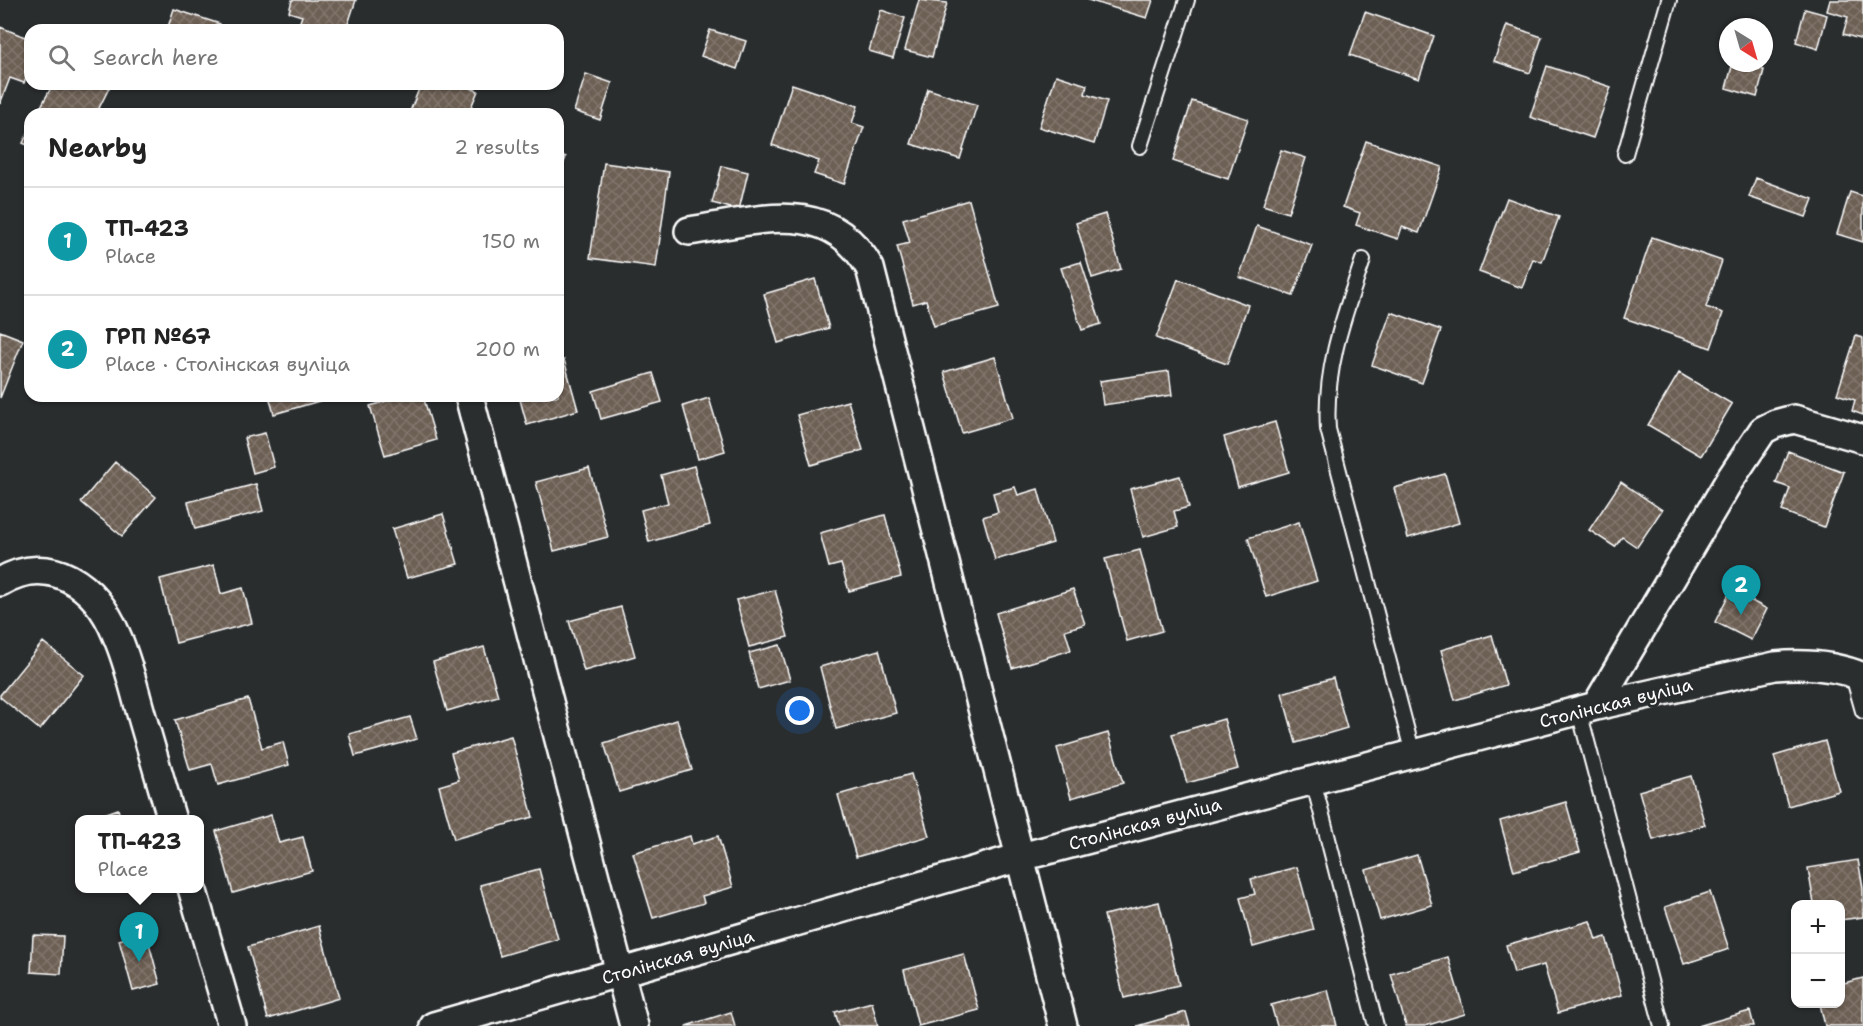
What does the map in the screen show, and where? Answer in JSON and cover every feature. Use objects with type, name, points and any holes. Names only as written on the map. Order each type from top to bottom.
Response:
[{"type":"street","points":[[689,231],[799,218],[818,222],[848,238],[870,268],[1063,1026]]},
{"type":"street","points":[[471,402],[634,1026]]},
{"type":"street","points":[[1587,709],[1763,430],[1794,419],[1863,439]]},
{"type":"street","points":[[0,582],[19,572],[35,569],[50,570],[68,576],[85,589],[102,610],[116,632],[125,658],[171,815]]},
{"type":"street","name":"Столінская вуліца","points":[[434,1026],[1021,857],[1587,709],[1774,666],[1802,664],[1858,675]]},
{"type":"street","points":[[193,893],[232,1026]]},
{"type":"lane","points":[[1140,146],[1186,0]]},
{"type":"lane","points":[[1624,154],[1669,0]]},
{"type":"lane","points":[[1363,260],[1331,362],[1326,400],[1328,429],[1413,754]]},
{"type":"lane","points":[[1858,675],[1863,711]]},
{"type":"lane","points":[[1587,709],[1662,1026]]},
{"type":"lane","points":[[1313,780],[1376,1026]]},
{"type":"building","points":[[292,0],[356,0],[348,24],[299,24],[302,16],[289,12]]},
{"type":"building","points":[[919,0],[947,3],[932,57],[905,50]]},
{"type":"building","points":[[1088,0],[1153,0],[1147,18]]},
{"type":"building","points":[[1830,0],[1863,0],[1863,40],[1843,34],[1848,17],[1827,11]]},
{"type":"building","points":[[174,9],[220,24],[169,24]]},
{"type":"building","points":[[1805,9],[1827,15],[1818,49],[1796,42]]},
{"type":"building","points":[[881,10],[905,18],[893,58],[869,51]]},
{"type":"building","points":[[1365,12],[1434,36],[1419,79],[1350,55]]},
{"type":"building","points":[[1507,25],[1542,37],[1530,73],[1494,61]]},
{"type":"building","points":[[0,27],[24,37],[24,83],[10,78],[0,104]]},
{"type":"building","points":[[710,30],[746,41],[737,69],[701,56]]},
{"type":"building","points":[[1547,66],[1611,87],[1593,138],[1530,117]]},
{"type":"building","points":[[1730,72],[1763,72],[1757,97],[1726,88]]},
{"type":"building","points":[[586,74],[612,83],[600,120],[574,111]]},
{"type":"building","points":[[1056,75],[1087,85],[1085,94],[1107,101],[1094,144],[1039,127]]},
{"type":"building","points":[[792,84],[858,106],[852,123],[864,127],[844,184],[814,174],[819,161],[772,145]]},
{"type":"building","points":[[928,89],[977,105],[960,159],[911,144]]},
{"type":"building","points":[[50,90],[108,90],[99,108],[40,108]]},
{"type":"building","points":[[419,90],[478,91],[471,108],[411,108]]},
{"type":"building","points":[[1192,101],[1248,119],[1228,179],[1173,161]]},
{"type":"building","points":[[1366,141],[1442,167],[1419,233],[1402,227],[1398,239],[1356,225],[1360,213],[1343,207]]},
{"type":"building","points":[[1281,150],[1306,158],[1288,213],[1263,205]]},
{"type":"building","points":[[604,163],[669,172],[656,267],[590,258]]},
{"type":"building","points":[[722,166],[748,172],[739,210],[712,203]]},
{"type":"building","points":[[1756,178],[1813,199],[1806,217],[1749,197]]},
{"type":"building","points":[[1850,192],[1863,196],[1863,242],[1837,234]]},
{"type":"building","points":[[1507,198],[1559,217],[1542,262],[1533,259],[1522,288],[1479,272]]},
{"type":"building","points":[[969,200],[999,308],[934,326],[926,300],[913,304],[897,246],[910,243],[903,219]]},
{"type":"building","points":[[1105,214],[1121,269],[1092,278],[1076,223]]},
{"type":"building","points":[[1257,226],[1312,245],[1293,296],[1239,277]]},
{"type":"building","points":[[1652,237],[1722,261],[1706,307],[1723,313],[1711,348],[1624,318]]},
{"type":"building","points":[[1081,262],[1101,324],[1082,330],[1061,268]]},
{"type":"building","points":[[815,279],[829,328],[778,343],[764,294]]},
{"type":"building","points":[[1178,279],[1248,305],[1227,364],[1156,338]]},
{"type":"building","points":[[1391,312],[1441,330],[1422,383],[1372,365]]},
{"type":"building","points":[[0,331],[23,340],[0,398]]},
{"type":"building","points":[[1856,336],[1863,338],[1863,415],[1852,411],[1855,400],[1837,394]]},
{"type":"building","points":[[995,357],[1013,418],[962,433],[944,372]]},
{"type":"building","points":[[564,360],[578,410],[527,425],[521,402],[564,402]]},
{"type":"building","points":[[1169,371],[1172,395],[1103,405],[1100,381]]},
{"type":"building","points":[[653,373],[662,402],[601,419],[593,391]]},
{"type":"building","points":[[1679,373],[1732,404],[1701,456],[1648,425]]},
{"type":"building","points":[[709,398],[725,451],[698,459],[683,406]]},
{"type":"building","points":[[848,401],[863,450],[811,465],[797,415]]},
{"type":"building","points":[[271,402],[316,402],[274,414]]},
{"type":"building","points":[[383,402],[425,402],[436,440],[385,455],[370,406]]},
{"type":"building","points":[[1275,422],[1289,472],[1238,487],[1224,437]]},
{"type":"building","points":[[265,433],[274,467],[253,473],[244,438]]},
{"type":"building","points":[[1788,451],[1844,472],[1824,527],[1782,511],[1790,488],[1776,483]]},
{"type":"building","points":[[115,462],[156,497],[122,536],[81,502]]},
{"type":"building","points":[[694,466],[710,525],[649,542],[641,510],[668,503],[661,475]]},
{"type":"building","points":[[589,468],[608,537],[554,551],[536,482]]},
{"type":"building","points":[[1445,474],[1459,523],[1408,538],[1394,488]]},
{"type":"building","points":[[1180,476],[1189,507],[1174,511],[1178,527],[1143,537],[1130,489]]},
{"type":"building","points":[[1621,482],[1662,510],[1637,547],[1622,537],[1615,547],[1589,530]]},
{"type":"building","points":[[256,484],[263,511],[195,529],[188,502]]},
{"type":"building","points":[[1015,487],[1018,495],[1038,489],[1053,543],[995,560],[983,517],[998,512],[993,493]]},
{"type":"building","points":[[443,514],[458,564],[407,578],[392,529]]},
{"type":"building","points":[[885,515],[901,577],[849,591],[841,564],[829,567],[820,533]]},
{"type":"building","points":[[1299,522],[1317,581],[1266,597],[1248,538]]},
{"type":"building","points":[[1140,550],[1162,631],[1127,641],[1105,559]]},
{"type":"building","points":[[214,565],[221,594],[243,588],[252,623],[176,643],[160,579]]},
{"type":"building","points":[[1073,589],[1085,624],[1065,630],[1071,650],[1012,668],[996,613]]},
{"type":"building","points":[[775,590],[788,637],[749,647],[736,600]]},
{"type":"building","points":[[1731,590],[1767,609],[1751,640],[1715,622]]},
{"type":"building","points":[[621,607],[635,656],[584,671],[569,621]]},
{"type":"building","points":[[1492,635],[1506,685],[1455,700],[1441,650]]},
{"type":"building","points":[[43,642],[84,675],[40,730],[0,695]]},
{"type":"building","points":[[780,645],[790,680],[758,689],[749,653]]},
{"type":"building","points":[[484,647],[498,696],[447,711],[433,662]]},
{"type":"building","points":[[879,650],[896,713],[836,729],[820,667]]},
{"type":"building","points":[[1333,678],[1347,728],[1296,743],[1282,693]]},
{"type":"building","points":[[248,699],[262,748],[283,742],[289,765],[218,785],[212,764],[190,770],[175,720]]},
{"type":"building","points":[[410,717],[417,739],[355,756],[349,734]]},
{"type":"building","points":[[1224,719],[1238,769],[1187,783],[1172,734]]},
{"type":"building","points":[[677,720],[692,770],[619,792],[604,743]]},
{"type":"building","points":[[1108,733],[1123,783],[1071,798],[1057,748]]},
{"type":"building","points":[[511,736],[533,817],[454,839],[439,786],[459,780],[451,753]]},
{"type":"building","points":[[1825,741],[1839,791],[1788,806],[1774,756]]},
{"type":"building","points":[[911,774],[929,836],[856,857],[838,795]]},
{"type":"building","points":[[1691,776],[1705,825],[1653,840],[1639,791]]},
{"type":"building","points":[[1566,802],[1580,852],[1514,871],[1500,821]]},
{"type":"building","points":[[118,809],[120,815],[101,815]]},
{"type":"building","points":[[271,815],[279,843],[303,837],[312,871],[233,893],[216,831]]},
{"type":"building","points":[[690,836],[692,844],[718,836],[733,887],[702,896],[704,903],[653,918],[633,853]]},
{"type":"building","points":[[1417,855],[1432,905],[1380,920],[1366,870]]},
{"type":"building","points":[[1858,860],[1863,888],[1863,917],[1845,919],[1845,900],[1813,900],[1808,868]]},
{"type":"building","points":[[1297,867],[1314,930],[1253,947],[1240,898],[1255,894],[1251,879]]},
{"type":"building","points":[[539,869],[558,939],[500,956],[480,885]]},
{"type":"building","points":[[1710,892],[1729,949],[1684,964],[1665,907]]},
{"type":"building","points":[[1159,902],[1179,985],[1124,998],[1104,915]]},
{"type":"building","points":[[1590,921],[1596,940],[1606,937],[1622,995],[1558,1013],[1544,965],[1514,973],[1506,945]]},
{"type":"building","points":[[319,926],[339,998],[268,1019],[248,947]]},
{"type":"building","points":[[146,932],[160,984],[133,991],[119,940]]},
{"type":"building","points":[[33,935],[63,936],[61,974],[31,972]]},
{"type":"building","points":[[964,954],[979,1010],[918,1026],[904,970]]},
{"type":"building","points":[[1448,957],[1465,1014],[1425,1026],[1406,1026],[1391,974]]},
{"type":"building","points":[[1863,978],[1863,1026],[1825,1026],[1821,1008],[1845,1008],[1845,983]]},
{"type":"building","points":[[1328,990],[1337,1026],[1277,1026],[1271,1005]]},
{"type":"building","points":[[872,1002],[878,1026],[839,1026],[835,1012]]},
{"type":"building","points":[[1750,1011],[1754,1026],[1698,1026]]},
{"type":"building","points":[[731,1012],[735,1026],[686,1026]]},
{"type":"building","points":[[1186,1012],[1190,1026],[1137,1026]]},
{"type":"place","name":"ГРП №67","points":[[1741,615]]},
{"type":"place","name":"ТП-423","points":[[139,962]]}]
